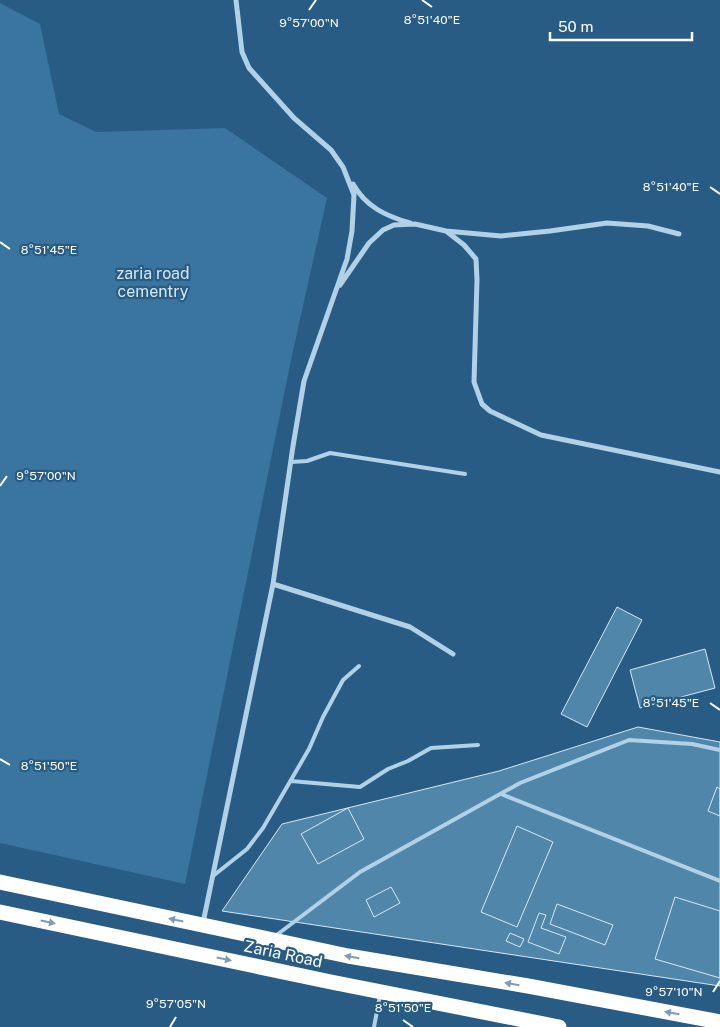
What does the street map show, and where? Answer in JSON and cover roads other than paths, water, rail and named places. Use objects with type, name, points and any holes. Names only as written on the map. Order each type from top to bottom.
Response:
[{"type":"highway","points":[[0,882],[348,956],[528,986],[720,1022]]},
{"type":"highway","name":"Zaria Road","points":[[0,912],[380,992],[559,1027]]},
{"type":"street","points":[[236,0],[242,52],[249,68],[294,118],[331,150],[358,193],[382,213],[415,224],[446,231],[501,236],[607,223],[648,226],[679,234]]},
{"type":"street","points":[[202,925],[273,584],[304,381],[347,259],[352,231],[354,195],[343,167]]},
{"type":"street","points":[[336,292],[369,242],[383,230],[394,225],[415,224]]},
{"type":"street","points":[[446,231],[464,244],[476,259],[474,382],[482,404],[490,411],[541,435],[720,472]]},
{"type":"street","points":[[273,584],[410,627],[453,654]]},
{"type":"lane","points":[[291,462],[307,461],[330,453],[465,474]]},
{"type":"lane","points":[[213,876],[247,848],[263,828],[309,749],[334,694],[343,680],[359,666]]},
{"type":"lane","points":[[270,939],[360,872],[520,783],[629,740],[692,744],[720,750]]},
{"type":"lane","points":[[291,781],[360,788],[388,769],[408,761],[431,748],[478,745]]},
{"type":"lane","points":[[501,794],[720,881]]},
{"type":"lane","points":[[374,1027],[380,992]]},
{"type":"park label","name":"zaria road cementry","points":[[153,282]]}]
